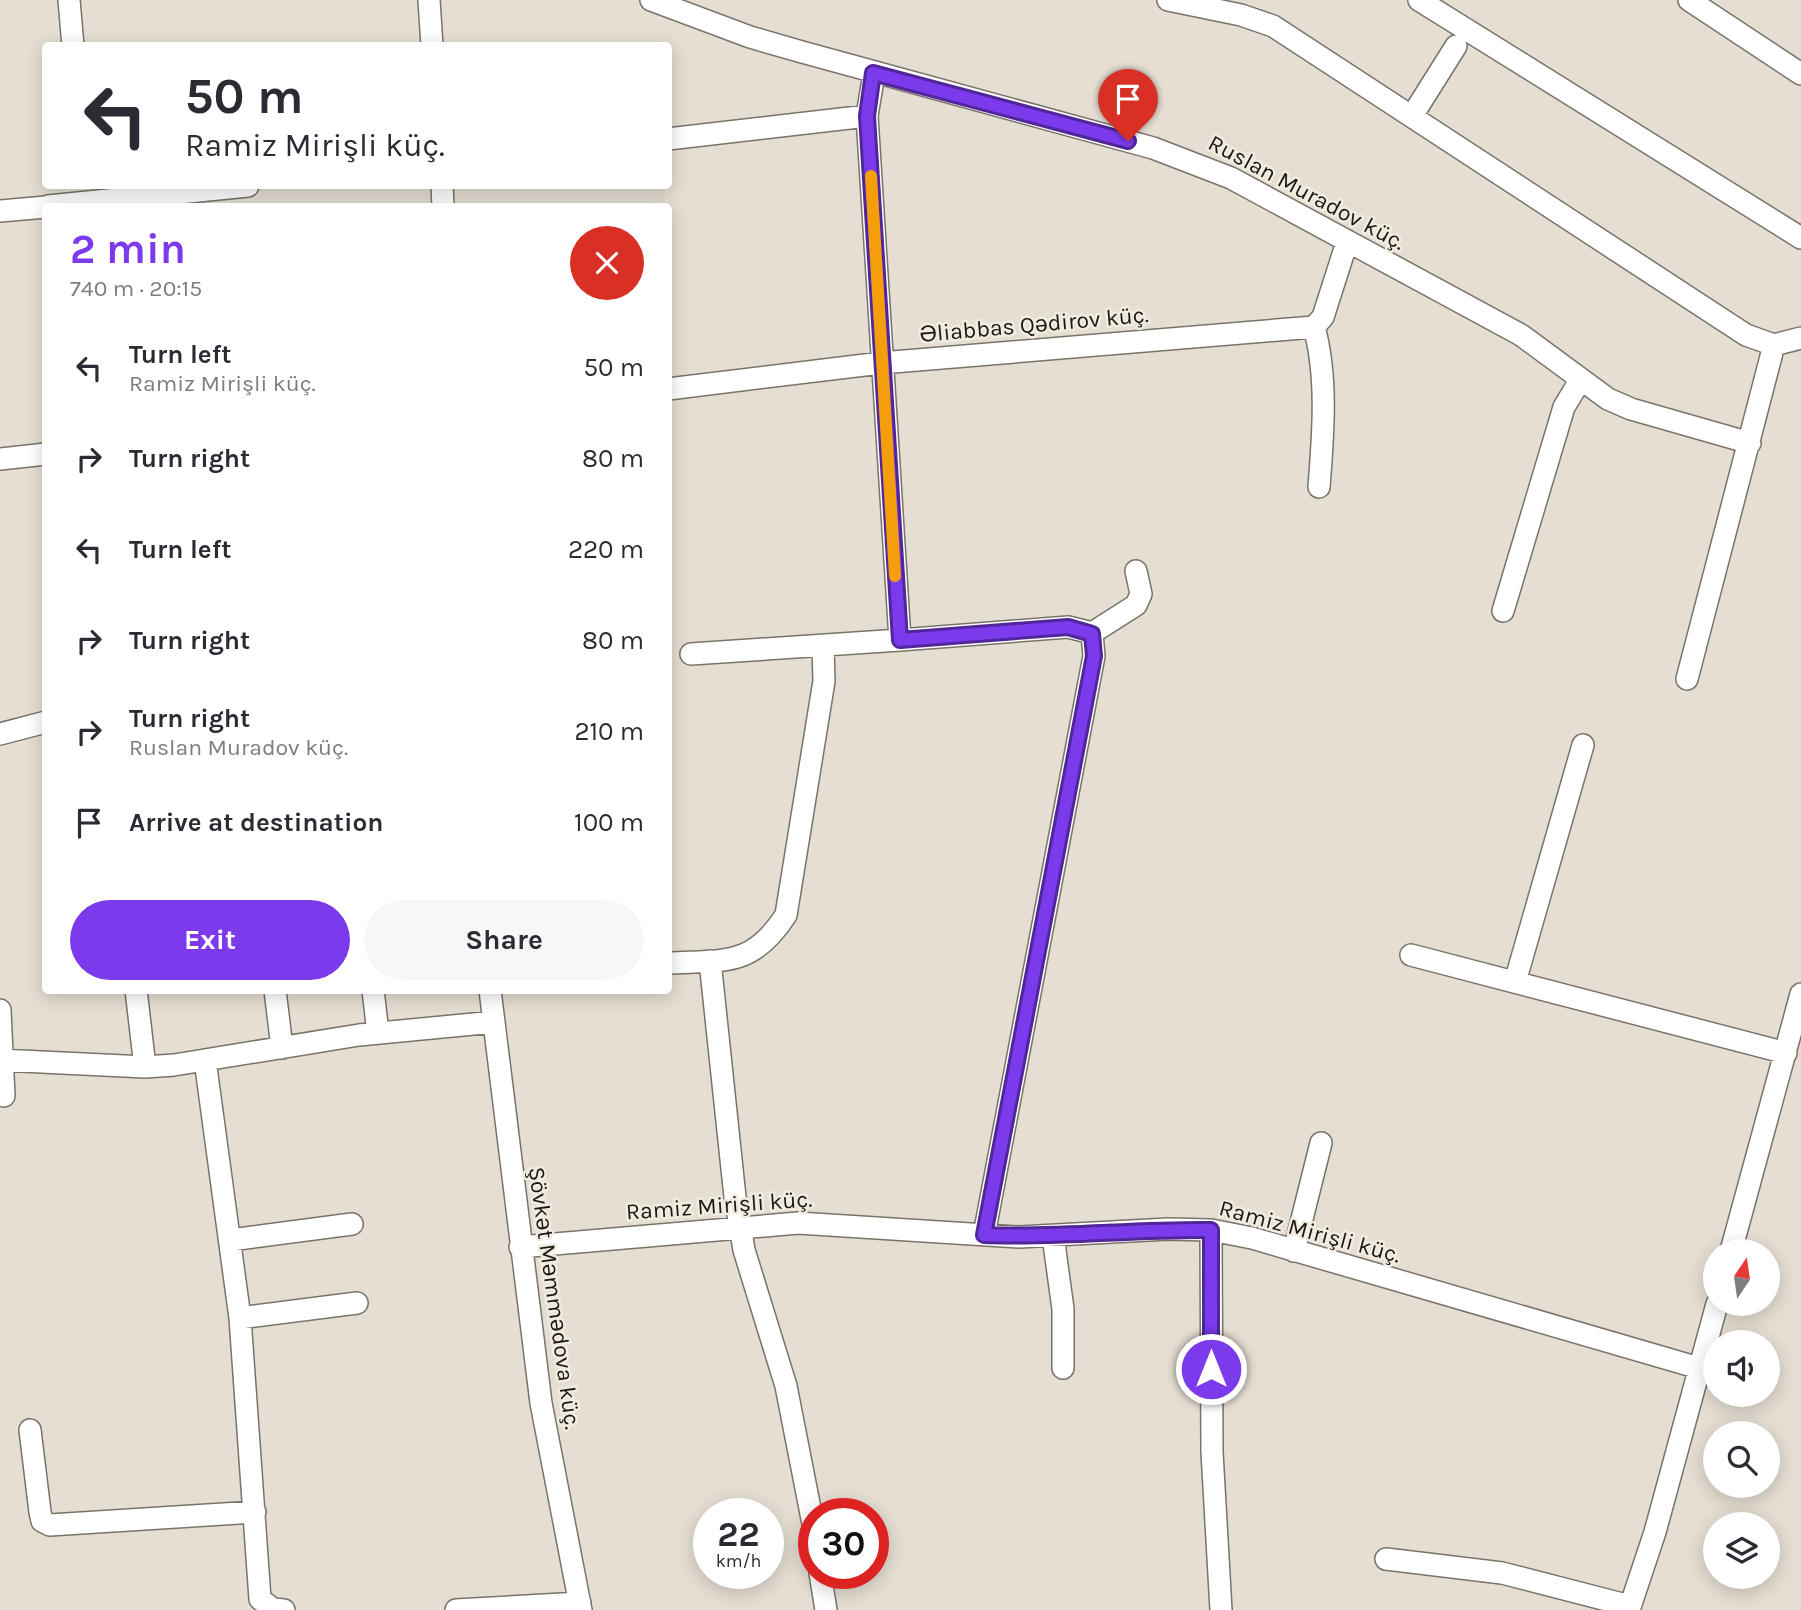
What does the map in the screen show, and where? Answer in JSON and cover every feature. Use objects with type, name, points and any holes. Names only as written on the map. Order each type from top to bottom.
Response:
[{"type":"street","points":[[69,0],[73,42]]},
{"type":"street","points":[[429,0],[432,42]]},
{"type":"street","name":"Ruslan Muradov küç.","points":[[651,0],[750,37],[1184,159],[1231,178],[1521,335],[1608,399],[1631,409],[1750,443]]},
{"type":"street","points":[[1168,0],[1241,15],[1273,26],[1746,335],[1774,345],[1801,338]]},
{"type":"street","points":[[1419,0],[1801,238]]},
{"type":"street","points":[[1689,0],[1801,74]]},
{"type":"street","points":[[1412,116],[1456,46]]},
{"type":"street","points":[[873,73],[867,116],[900,640]]},
{"type":"street","points":[[672,139],[867,116]]},
{"type":"street","points":[[64,203],[85,198],[207,189]]},
{"type":"street","points":[[0,211],[42,207]]},
{"type":"street","points":[[1319,487],[1324,435],[1319,344],[1314,327],[1324,317],[1347,243]]},
{"type":"street","name":"Əliabbas Qədirov küç.","points":[[672,389],[881,363],[1314,327]]},
{"type":"street","points":[[1686,679],[1774,345]]},
{"type":"street","points":[[1503,611],[1564,407],[1581,379]]},
{"type":"street","points":[[0,459],[42,454]]},
{"type":"street","points":[[691,654],[1068,627],[1092,634],[1136,605],[1141,594],[1136,572]]},
{"type":"street","points":[[984,1235],[1094,656],[1092,634]]},
{"type":"street","points":[[672,962],[747,956],[770,939],[786,915],[824,681],[823,646]]},
{"type":"street","points":[[0,734],[42,723]]},
{"type":"street","points":[[1515,982],[1583,745]]},
{"type":"street","points":[[1411,955],[1786,1053]]},
{"type":"street","points":[[710,961],[744,1251],[786,1386],[808,1498]]},
{"type":"street","points":[[136,994],[145,1067]]},
{"type":"street","points":[[275,994],[282,1048]]},
{"type":"street","points":[[373,994],[378,1033]]},
{"type":"street","name":"Şövkət Məmmədova küç.","points":[[490,994],[541,1403],[581,1606]]},
{"type":"street","points":[[1734,1239],[1801,994]]},
{"type":"street","points":[[0,1010],[4,1096]]},
{"type":"street","points":[[1,1060],[145,1067],[378,1033],[494,1022]]},
{"type":"street","points":[[205,1060],[240,1318],[260,1600],[273,1609],[284,1610]]},
{"type":"street","points":[[1294,1251],[1321,1143]]},
{"type":"street","name":"Ramiz Mirişli küç.","points":[[520,1247],[798,1223],[984,1235],[1053,1236],[1103,1231],[1211,1230],[1294,1251],[1699,1368]]},
{"type":"street","points":[[231,1240],[352,1224]]},
{"type":"street","points":[[1211,1230],[1212,1452],[1221,1610]]},
{"type":"street","points":[[1053,1236],[1063,1309],[1063,1368]]},
{"type":"street","points":[[240,1318],[357,1303]]},
{"type":"street","points":[[1386,1559],[1502,1573],[1629,1608],[1655,1532],[1714,1316]]},
{"type":"street","points":[[30,1430],[40,1512],[42,1521],[50,1525],[255,1512]]},
{"type":"street","points":[[823,1589],[826,1610]]},
{"type":"street","points":[[456,1610],[581,1606]]},
{"type":"slow traffic","points":[[871,176],[895,576]]},
{"type":"route","points":[[1128,141],[873,73],[867,116],[900,640],[1068,627],[1092,634],[1094,642],[1094,656],[984,1235],[1019,1237],[1103,1231],[1211,1230],[1211,1369]]}]
